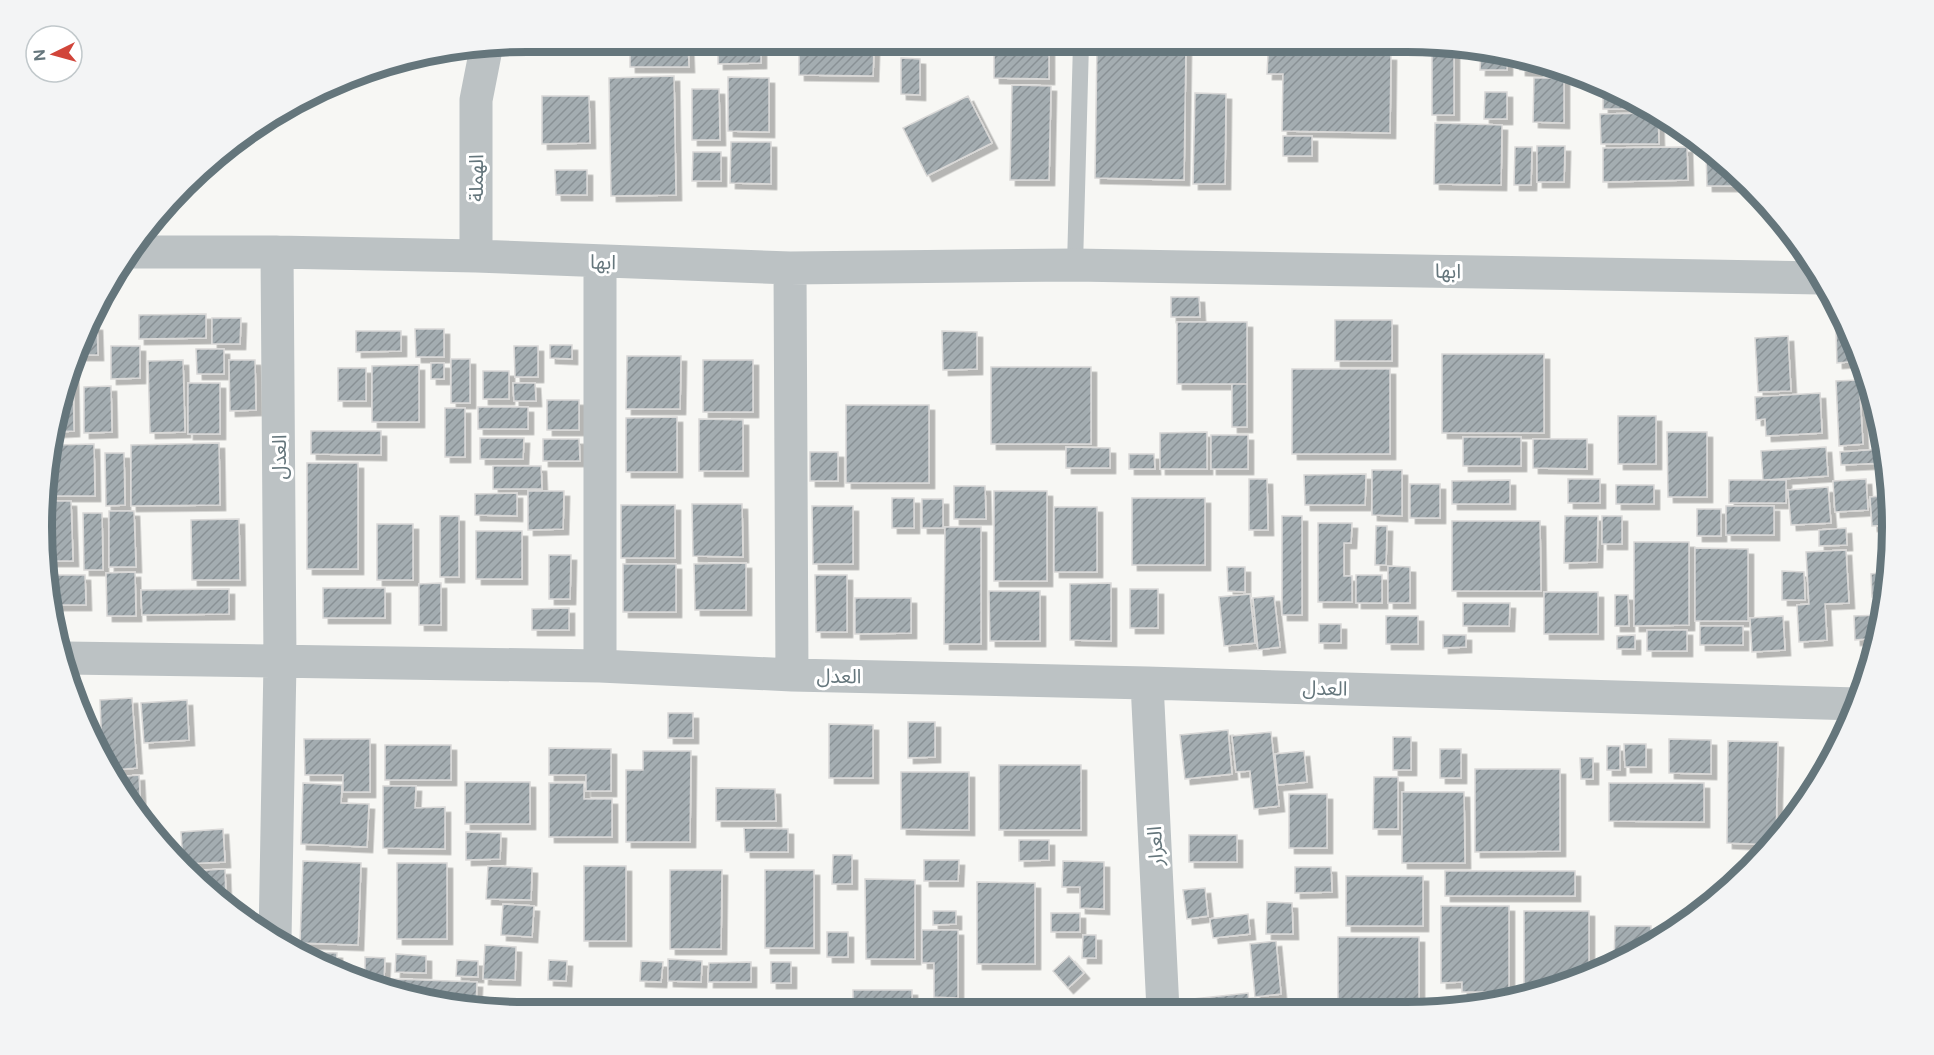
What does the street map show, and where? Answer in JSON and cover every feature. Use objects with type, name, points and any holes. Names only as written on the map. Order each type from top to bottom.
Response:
[{"type":"street","name":"الهملة","points":[[476,256],[476,100],[485,55]]},
{"type":"street","name":"الهملة","points":[[465,57],[476,100]]},
{"type":"street","name":"ابها","points":[[141,252],[476,256],[790,268],[1076,265],[1810,278]]},
{"type":"street","name":"العدل","points":[[277,252],[280,662]]},
{"type":"street","points":[[600,262],[600,666]]},
{"type":"street","name":"العدل","points":[[790,268],[792,675]]},
{"type":"street","name":"العدل","points":[[71,658],[600,666],[792,675],[1847,704]]},
{"type":"street","points":[[275,929],[280,662]]},
{"type":"street","name":"العرار","points":[[1147,683],[1163,1002]]},
{"type":"lane","points":[[1076,265],[1081,52]]},
{"type":"building","points":[[630,52],[688,52],[689,67],[630,67]]},
{"type":"building","points":[[718,52],[761,52],[761,63],[718,64]]},
{"type":"building","points":[[799,52],[874,52],[873,76],[799,75]]},
{"type":"building","points":[[994,52],[1049,52],[1049,79],[994,78]]},
{"type":"building","points":[[1097,52],[1186,52],[1184,180],[1095,178]]},
{"type":"building","points":[[1268,54],[1391,55],[1390,133],[1282,131],[1283,74],[1267,74]]},
{"type":"building","points":[[1432,54],[1454,56],[1454,115],[1432,115]]},
{"type":"building","points":[[901,58],[920,59],[920,95],[901,94]]},
{"type":"building","points":[[1481,59],[1507,64],[1507,70],[1480,70]]},
{"type":"building","points":[[1520,67],[1535,71],[1520,70]]},
{"type":"building","points":[[674,76],[676,195],[611,196],[609,78]]},
{"type":"building","points":[[728,77],[769,78],[769,132],[728,131]]},
{"type":"building","points":[[1534,78],[1564,80],[1564,123],[1533,122]]},
{"type":"building","points":[[1012,85],[1051,86],[1049,180],[1010,180]]},
{"type":"building","points":[[692,89],[719,89],[720,140],[692,140]]},
{"type":"building","points":[[1485,92],[1507,92],[1507,119],[1484,119]]},
{"type":"building","points":[[1195,93],[1226,94],[1225,184],[1193,184]]},
{"type":"building","points":[[1603,95],[1631,109],[1603,109]]},
{"type":"building","points":[[542,96],[589,96],[590,143],[542,144]]},
{"type":"building","points":[[968,96],[992,143],[927,176],[903,128]]},
{"type":"building","points":[[1639,113],[1658,125],[1659,144],[1601,144],[1600,114]]},
{"type":"building","points":[[1435,123],[1502,125],[1501,185],[1434,184]]},
{"type":"building","points":[[1283,136],[1312,136],[1312,156],[1283,156]]},
{"type":"building","points":[[731,142],[771,142],[771,184],[730,183]]},
{"type":"building","points":[[1537,146],[1565,146],[1564,182],[1537,182]]},
{"type":"building","points":[[1515,147],[1532,147],[1531,185],[1514,185]]},
{"type":"building","points":[[1687,147],[1688,180],[1603,182],[1603,148]]},
{"type":"building","points":[[693,152],[721,152],[721,181],[692,181]]},
{"type":"building","points":[[1706,159],[1736,186],[1707,186]]},
{"type":"building","points":[[555,170],[587,170],[587,195],[556,195]]},
{"type":"building","points":[[1171,297],[1199,297],[1200,317],[1171,317]]},
{"type":"building","points":[[206,314],[206,338],[139,339],[139,315]]},
{"type":"building","points":[[212,318],[241,318],[240,344],[212,344]]},
{"type":"building","points":[[1335,320],[1392,320],[1392,361],[1335,361]]},
{"type":"building","points":[[1177,322],[1247,322],[1247,384],[1177,384]]},
{"type":"building","points":[[97,327],[98,355],[86,355]]},
{"type":"building","points":[[415,329],[444,329],[444,357],[416,357]]},
{"type":"building","points":[[356,331],[401,331],[401,351],[356,352]]},
{"type":"building","points":[[942,331],[977,332],[977,369],[943,370]]},
{"type":"building","points":[[1836,332],[1839,332],[1851,362],[1837,363]]},
{"type":"building","points":[[1788,336],[1791,391],[1758,392],[1755,338]]},
{"type":"building","points":[[550,345],[572,345],[572,359],[550,358]]},
{"type":"building","points":[[111,346],[140,346],[140,378],[111,379]]},
{"type":"building","points":[[514,346],[538,346],[538,377],[515,377]]},
{"type":"building","points":[[196,349],[224,349],[224,374],[197,374]]},
{"type":"building","points":[[1442,354],[1544,354],[1544,433],[1442,433]]},
{"type":"building","points":[[627,356],[681,356],[680,409],[626,409]]},
{"type":"building","points":[[451,359],[470,359],[470,403],[451,403]]},
{"type":"building","points":[[183,360],[185,432],[150,433],[148,361]]},
{"type":"building","points":[[229,360],[255,360],[256,410],[230,411]]},
{"type":"building","points":[[703,360],[753,360],[753,412],[703,412]]},
{"type":"building","points":[[431,363],[444,363],[444,379],[431,379]]},
{"type":"building","points":[[419,365],[419,422],[372,422],[372,366]]},
{"type":"building","points":[[991,367],[1091,367],[1091,444],[991,444]]},
{"type":"building","points":[[338,368],[366,368],[366,401],[338,401]]},
{"type":"building","points":[[1292,369],[1390,369],[1390,454],[1292,454]]},
{"type":"building","points":[[483,371],[509,371],[509,399],[483,399]]},
{"type":"building","points":[[1858,380],[1863,444],[1839,446],[1836,381]]},
{"type":"building","points":[[188,383],[220,383],[220,434],[188,434]]},
{"type":"building","points":[[513,383],[535,383],[536,401],[514,401]]},
{"type":"building","points":[[1232,384],[1247,384],[1247,427],[1232,427]]},
{"type":"building","points":[[111,386],[112,432],[84,433],[84,387]]},
{"type":"building","points":[[73,391],[74,431],[63,432]]},
{"type":"building","points":[[1820,393],[1822,433],[1766,436],[1765,419],[1756,420],[1755,397]]},
{"type":"building","points":[[547,400],[579,400],[579,430],[547,430]]},
{"type":"building","points":[[846,405],[929,405],[929,483],[846,483]]},
{"type":"building","points":[[478,407],[528,407],[528,429],[478,429]]},
{"type":"building","points":[[445,408],[465,408],[465,457],[445,457]]},
{"type":"building","points":[[1618,416],[1656,416],[1656,464],[1618,464]]},
{"type":"building","points":[[677,417],[677,472],[626,472],[626,418]]},
{"type":"building","points":[[699,419],[743,420],[743,471],[699,471]]},
{"type":"building","points":[[311,431],[381,431],[381,455],[311,454]]},
{"type":"building","points":[[1207,432],[1207,469],[1160,469],[1160,433]]},
{"type":"building","points":[[1667,432],[1707,432],[1707,497],[1668,497]]},
{"type":"building","points":[[1211,435],[1248,435],[1248,469],[1211,469]]},
{"type":"building","points":[[1463,437],[1521,437],[1521,466],[1463,466]]},
{"type":"building","points":[[480,438],[524,438],[523,459],[480,459]]},
{"type":"building","points":[[543,439],[579,439],[580,461],[543,461]]},
{"type":"building","points":[[1533,439],[1587,439],[1587,469],[1533,468]]},
{"type":"building","points":[[219,443],[220,505],[131,506],[131,445]]},
{"type":"building","points":[[94,444],[95,496],[54,496],[60,445]]},
{"type":"building","points":[[1066,447],[1110,448],[1110,468],[1066,468]]},
{"type":"building","points":[[1826,447],[1828,476],[1763,480],[1761,451]]},
{"type":"building","points":[[1874,450],[1877,463],[1841,465],[1840,452]]},
{"type":"building","points":[[810,452],[838,452],[838,481],[810,481]]},
{"type":"building","points":[[105,453],[124,453],[125,505],[106,506]]},
{"type":"building","points":[[1129,454],[1154,454],[1155,469],[1129,469]]},
{"type":"building","points":[[307,463],[358,463],[358,569],[307,569]]},
{"type":"building","points":[[493,466],[541,466],[542,489],[493,489]]},
{"type":"building","points":[[1372,470],[1402,470],[1402,516],[1372,515]]},
{"type":"building","points":[[1366,474],[1365,505],[1305,505],[1304,475]]},
{"type":"building","points":[[1249,479],[1267,479],[1268,530],[1249,530]]},
{"type":"building","points":[[1568,479],[1600,479],[1600,503],[1568,503]]},
{"type":"building","points":[[1866,479],[1868,510],[1835,512],[1833,481]]},
{"type":"building","points":[[1510,480],[1510,504],[1452,504],[1452,481]]},
{"type":"building","points":[[1729,480],[1786,480],[1786,503],[1729,503]]},
{"type":"building","points":[[1410,484],[1440,484],[1440,518],[1410,518]]},
{"type":"building","points":[[1616,485],[1654,485],[1654,504],[1616,504]]},
{"type":"building","points":[[954,486],[985,486],[986,519],[954,519]]},
{"type":"building","points":[[1828,487],[1831,523],[1791,525],[1788,490]]},
{"type":"building","points":[[528,491],[564,491],[563,529],[528,530]]},
{"type":"building","points":[[994,491],[1047,491],[1047,581],[994,581]]},
{"type":"building","points":[[517,493],[517,516],[475,515],[475,494]]},
{"type":"building","points":[[1880,496],[1882,525],[1872,526],[1870,497]]},
{"type":"building","points":[[892,498],[914,498],[914,528],[892,528]]},
{"type":"building","points":[[1132,498],[1205,498],[1205,565],[1132,565]]},
{"type":"building","points":[[922,499],[943,499],[943,528],[922,528]]},
{"type":"building","points":[[54,501],[71,501],[73,561],[54,561],[52,528]]},
{"type":"building","points":[[692,504],[742,504],[743,557],[693,556]]},
{"type":"building","points":[[621,505],[675,505],[675,558],[621,558]]},
{"type":"building","points":[[812,506],[853,506],[853,564],[813,564]]},
{"type":"building","points":[[1726,506],[1774,506],[1774,535],[1726,535]]},
{"type":"building","points":[[1054,507],[1097,507],[1097,572],[1054,572]]},
{"type":"building","points":[[1697,509],[1721,509],[1721,536],[1697,536]]},
{"type":"building","points":[[109,511],[134,511],[136,567],[109,567]]},
{"type":"building","points":[[83,513],[102,513],[103,570],[84,570]]},
{"type":"building","points":[[440,516],[459,516],[459,577],[440,577]]},
{"type":"building","points":[[1282,516],[1302,516],[1302,615],[1282,615]]},
{"type":"building","points":[[1565,516],[1598,516],[1597,562],[1564,563]]},
{"type":"building","points":[[1602,516],[1622,516],[1622,544],[1602,544]]},
{"type":"building","points":[[239,519],[240,580],[192,580],[191,520]]},
{"type":"building","points":[[1452,521],[1540,521],[1541,591],[1452,591]]},
{"type":"building","points":[[1318,523],[1352,523],[1351,543],[1344,543],[1344,576],[1352,576],[1352,602],[1318,602]]},
{"type":"building","points":[[377,524],[413,524],[413,580],[377,580]]},
{"type":"building","points":[[1376,526],[1387,526],[1386,565],[1375,565]]},
{"type":"building","points":[[945,527],[981,527],[981,644],[944,644]]},
{"type":"building","points":[[1846,528],[1847,545],[1819,546],[1819,530]]},
{"type":"building","points":[[476,531],[522,531],[522,579],[476,579]]},
{"type":"building","points":[[1634,542],[1689,542],[1689,625],[1634,626]]},
{"type":"building","points":[[1695,548],[1748,549],[1748,621],[1695,621]]},
{"type":"building","points":[[1846,550],[1849,603],[1825,604],[1827,640],[1799,642],[1797,605],[1809,604],[1806,552]]},
{"type":"building","points":[[549,555],[571,555],[570,599],[549,599]]},
{"type":"building","points":[[746,563],[746,610],[695,610],[694,564]]},
{"type":"building","points":[[623,564],[676,564],[676,612],[623,612]]},
{"type":"building","points":[[1388,566],[1410,567],[1410,603],[1388,603]]},
{"type":"building","points":[[1227,567],[1245,567],[1245,592],[1228,591]]},
{"type":"building","points":[[1782,571],[1804,572],[1805,600],[1782,600]]},
{"type":"building","points":[[135,572],[136,616],[107,616],[106,573]]},
{"type":"building","points":[[1879,573],[1876,597],[1872,597],[1871,574]]},
{"type":"building","points":[[56,575],[85,575],[86,605],[60,605]]},
{"type":"building","points":[[815,575],[847,575],[847,632],[816,632]]},
{"type":"building","points":[[1356,575],[1382,575],[1382,603],[1356,603]]},
{"type":"building","points":[[441,583],[441,625],[419,625],[419,584]]},
{"type":"building","points":[[1111,583],[1111,641],[1070,640],[1070,584]]},
{"type":"building","points":[[323,588],[385,588],[385,618],[323,618]]},
{"type":"building","points":[[229,589],[229,614],[142,615],[141,590]]},
{"type":"building","points":[[1130,589],[1158,589],[1158,628],[1130,628]]},
{"type":"building","points":[[989,591],[1040,591],[1040,641],[990,641]]},
{"type":"building","points":[[1544,592],[1598,592],[1598,634],[1544,634]]},
{"type":"building","points":[[1250,594],[1255,643],[1224,646],[1219,597]]},
{"type":"building","points":[[1615,595],[1628,595],[1629,626],[1615,626]]},
{"type":"building","points":[[1274,596],[1280,647],[1258,650],[1253,598]]},
{"type":"building","points":[[855,598],[911,598],[911,633],[855,634]]},
{"type":"building","points":[[1463,603],[1510,603],[1509,626],[1463,626]]},
{"type":"building","points":[[569,608],[569,630],[532,630],[532,609]]},
{"type":"building","points":[[1873,615],[1868,639],[1855,640],[1854,616]]},
{"type":"building","points":[[1386,616],[1418,616],[1418,644],[1386,644]]},
{"type":"building","points":[[1783,616],[1785,650],[1752,652],[1750,618]]},
{"type":"building","points":[[1319,624],[1341,624],[1341,643],[1319,643]]},
{"type":"building","points":[[1700,626],[1743,626],[1743,645],[1700,645]]},
{"type":"building","points":[[1647,630],[1687,630],[1687,651],[1647,651]]},
{"type":"building","points":[[1443,635],[1466,635],[1466,647],[1443,648]]},
{"type":"building","points":[[1635,635],[1635,649],[1617,649],[1617,636]]},
{"type":"building","points":[[132,698],[137,768],[119,770],[102,739],[100,700]]},
{"type":"building","points":[[187,700],[189,740],[144,743],[141,703]]},
{"type":"building","points":[[668,713],[693,713],[693,738],[668,738]]},
{"type":"building","points":[[908,722],[935,722],[935,757],[908,758]]},
{"type":"building","points":[[829,724],[873,725],[873,778],[829,778]]},
{"type":"building","points":[[1228,730],[1232,774],[1185,779],[1180,735]]},
{"type":"building","points":[[1271,732],[1279,806],[1254,809],[1250,771],[1236,772],[1232,736]]},
{"type":"building","points":[[1393,737],[1411,737],[1411,770],[1393,770]]},
{"type":"building","points":[[304,739],[370,739],[370,792],[343,792],[343,775],[305,775]]},
{"type":"building","points":[[1669,739],[1711,740],[1711,774],[1669,773]]},
{"type":"building","points":[[1728,741],[1778,742],[1776,825],[1761,844],[1727,843]]},
{"type":"building","points":[[1624,744],[1646,744],[1646,767],[1625,767]]},
{"type":"building","points":[[385,745],[451,745],[451,780],[385,780]]},
{"type":"building","points":[[1607,746],[1620,746],[1620,770],[1607,770]]},
{"type":"building","points":[[549,748],[611,749],[611,791],[586,791],[586,775],[549,775]]},
{"type":"building","points":[[1440,749],[1461,749],[1461,778],[1440,778]]},
{"type":"building","points":[[643,751],[691,751],[690,842],[626,842],[626,770],[643,770]]},
{"type":"building","points":[[1304,751],[1307,782],[1278,785],[1275,754]]},
{"type":"building","points":[[1580,758],[1593,758],[1593,779],[1581,779]]},
{"type":"building","points":[[999,765],[1081,765],[1081,830],[999,830]]},
{"type":"building","points":[[1475,769],[1560,769],[1560,851],[1475,852]]},
{"type":"building","points":[[901,772],[969,772],[969,830],[901,829]]},
{"type":"building","points":[[139,775],[140,802],[133,791],[124,776]]},
{"type":"building","points":[[1374,777],[1398,777],[1398,829],[1373,829]]},
{"type":"building","points":[[465,782],[530,782],[530,824],[465,824]]},
{"type":"building","points":[[303,783],[342,785],[341,803],[369,804],[367,847],[301,844]]},
{"type":"building","points":[[549,783],[584,783],[584,799],[612,799],[612,837],[549,837]]},
{"type":"building","points":[[1609,783],[1704,783],[1704,822],[1609,821]]},
{"type":"building","points":[[383,786],[416,786],[415,808],[445,807],[445,849],[383,848]]},
{"type":"building","points":[[716,788],[775,789],[776,821],[716,821]]},
{"type":"building","points":[[1402,792],[1464,792],[1465,863],[1402,863]]},
{"type":"building","points":[[1289,794],[1327,794],[1327,848],[1289,848]]},
{"type":"building","points":[[744,828],[788,829],[788,852],[745,852]]},
{"type":"building","points":[[223,829],[225,862],[193,864],[182,853],[181,832]]},
{"type":"building","points":[[466,832],[501,833],[500,859],[466,860]]},
{"type":"building","points":[[1189,835],[1237,835],[1237,862],[1189,862]]},
{"type":"building","points":[[1019,840],[1049,840],[1049,860],[1019,861]]},
{"type":"building","points":[[833,855],[852,855],[852,884],[832,884]]},
{"type":"building","points":[[924,860],[959,860],[958,881],[924,881]]},
{"type":"building","points":[[303,861],[361,863],[358,945],[300,943]]},
{"type":"building","points":[[1063,861],[1104,862],[1104,909],[1080,908],[1080,887],[1062,887]]},
{"type":"building","points":[[397,863],[447,863],[447,939],[397,939]]},
{"type":"building","points":[[488,866],[532,868],[531,900],[486,899]]},
{"type":"building","points":[[584,866],[626,866],[626,941],[584,941]]},
{"type":"building","points":[[1295,867],[1331,867],[1332,892],[1295,893]]},
{"type":"building","points":[[225,869],[226,894],[214,885],[200,870]]},
{"type":"building","points":[[670,870],[722,870],[721,949],[670,949]]},
{"type":"building","points":[[765,870],[814,870],[814,948],[765,948]]},
{"type":"building","points":[[1445,871],[1575,871],[1575,896],[1445,896]]},
{"type":"building","points":[[1346,876],[1423,876],[1423,926],[1346,926]]},
{"type":"building","points":[[865,879],[915,880],[915,959],[866,959]]},
{"type":"building","points":[[977,882],[1035,883],[1035,964],[977,964]]},
{"type":"building","points":[[1205,888],[1208,916],[1187,919],[1183,890]]},
{"type":"building","points":[[1267,902],[1292,903],[1293,934],[1266,934]]},
{"type":"building","points":[[503,904],[534,906],[532,937],[501,935]]},
{"type":"building","points":[[1441,906],[1509,906],[1509,991],[1462,992],[1462,982],[1441,983]]},
{"type":"building","points":[[933,911],[956,911],[956,924],[933,925]]},
{"type":"building","points":[[1524,911],[1589,911],[1589,966],[1524,987]]},
{"type":"building","points":[[1051,913],[1080,913],[1080,932],[1051,932]]},
{"type":"building","points":[[1248,914],[1250,934],[1213,938],[1210,919]]},
{"type":"building","points":[[1615,926],[1651,926],[1651,934],[1614,955]]},
{"type":"building","points":[[922,930],[958,930],[958,998],[934,997],[934,963],[922,963]]},
{"type":"building","points":[[827,932],[848,932],[848,957],[827,957]]},
{"type":"building","points":[[1083,935],[1096,935],[1096,958],[1082,958]]},
{"type":"building","points":[[1338,937],[1419,937],[1419,1001],[1338,1001]]},
{"type":"building","points":[[1276,941],[1281,994],[1255,997],[1250,944]]},
{"type":"building","points":[[485,945],[516,947],[515,980],[483,979]]},
{"type":"building","points":[[314,952],[337,953],[336,962]]},
{"type":"building","points":[[396,954],[426,956],[426,973],[395,972]]},
{"type":"building","points":[[1069,956],[1084,973],[1068,988],[1053,971]]},
{"type":"building","points":[[365,957],[385,958],[384,979],[365,973]]},
{"type":"building","points":[[668,959],[702,961],[701,982],[668,981]]},
{"type":"building","points":[[457,960],[478,961],[478,977],[456,976]]},
{"type":"building","points":[[549,960],[567,961],[566,981],[548,980]]},
{"type":"building","points":[[641,961],[663,962],[661,982],[640,981]]},
{"type":"building","points":[[751,962],[751,982],[708,982],[709,963]]},
{"type":"building","points":[[771,962],[791,962],[791,983],[771,983]]},
{"type":"building","points":[[393,979],[477,982],[476,999],[435,993],[393,982]]},
{"type":"building","points":[[853,990],[912,990],[912,1002],[853,1002]]},
{"type":"building","points":[[1248,993],[1249,1002],[1184,1002],[1184,1000]]},
{"type":"building","points":[[1287,999],[1287,1002],[1258,1002]]}]
